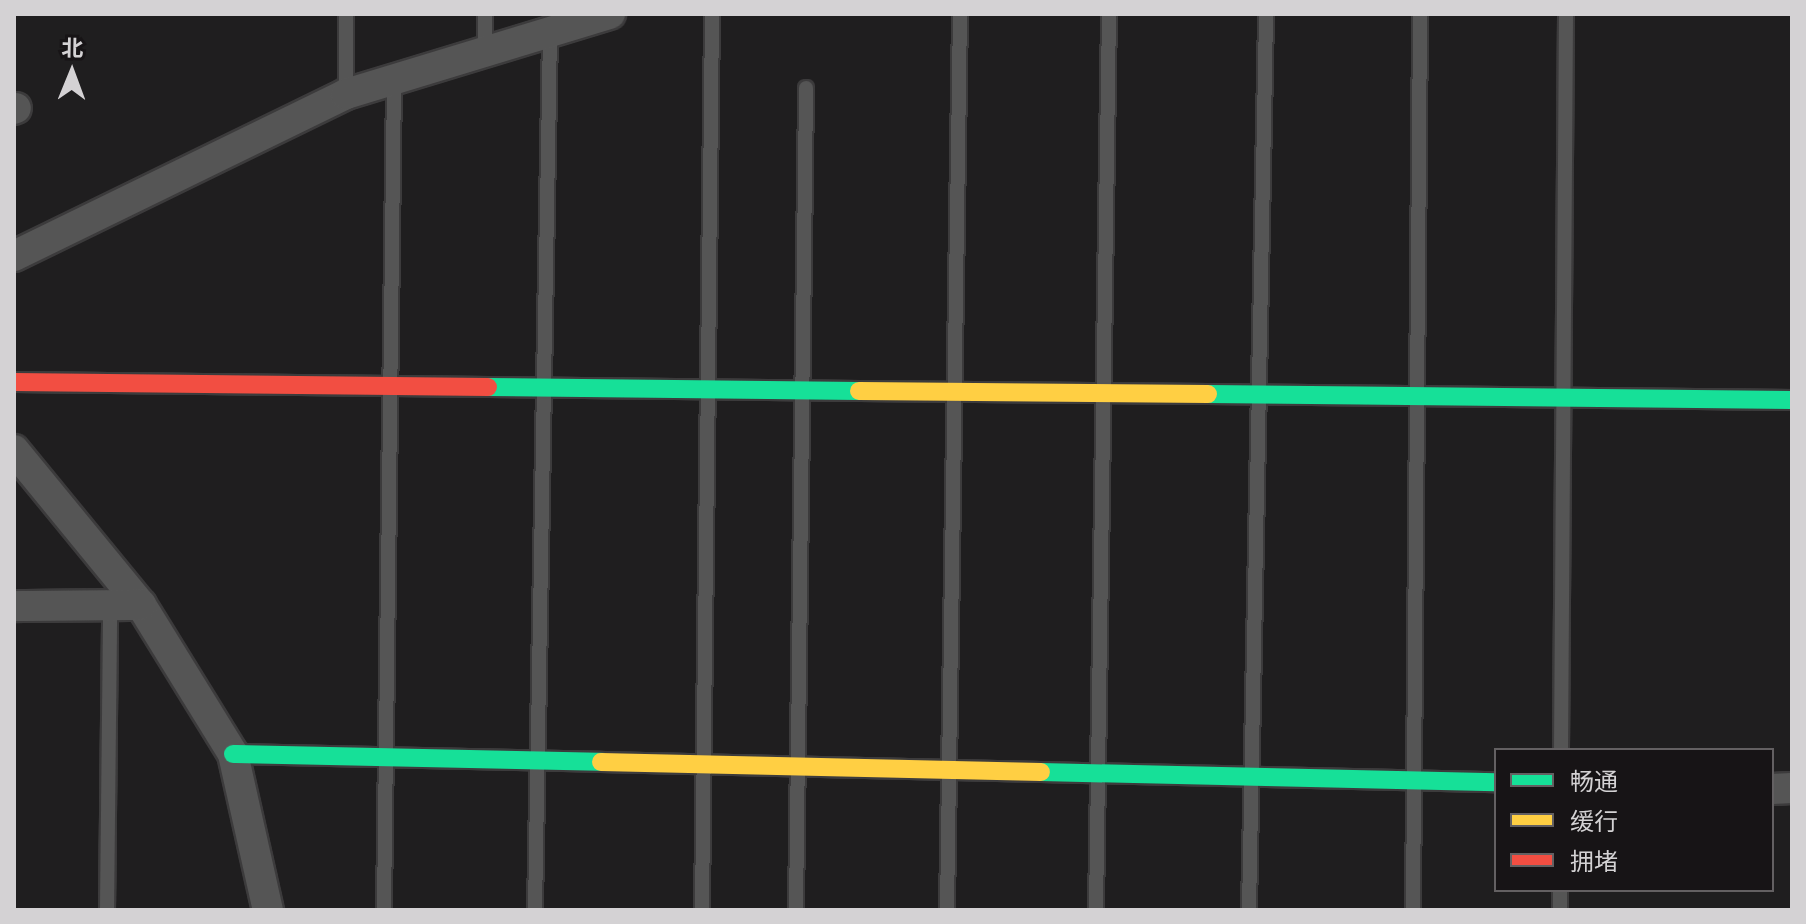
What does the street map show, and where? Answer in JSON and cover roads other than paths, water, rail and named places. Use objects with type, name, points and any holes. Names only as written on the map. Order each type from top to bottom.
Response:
[{"type":"street","points":[[14,256],[346,94],[599,15]]},
{"type":"street","points":[[14,382],[703,394],[1792,400]]},
{"type":"street","points":[[14,450],[141,605],[233,754],[268,910]]},
{"type":"street","points":[[14,606],[141,605]]},
{"type":"street","points":[[233,754],[798,764],[1494,782]]},
{"type":"lane","points":[[346,14],[346,94]]},
{"type":"lane","points":[[485,14],[485,49]]},
{"type":"lane","points":[[702,910],[703,394],[712,14]]},
{"type":"lane","points":[[947,910],[960,14]]},
{"type":"lane","points":[[1096,910],[1109,14]]},
{"type":"lane","points":[[1249,910],[1266,14]]},
{"type":"lane","points":[[1413,910],[1420,14]]},
{"type":"lane","points":[[1561,748],[1566,14]]},
{"type":"lane","points":[[535,910],[550,30]]},
{"type":"lane","points":[[384,910],[394,78]]},
{"type":"lane","points":[[796,910],[806,88]]},
{"type":"lane","points":[[107,910],[110,605]]}]
